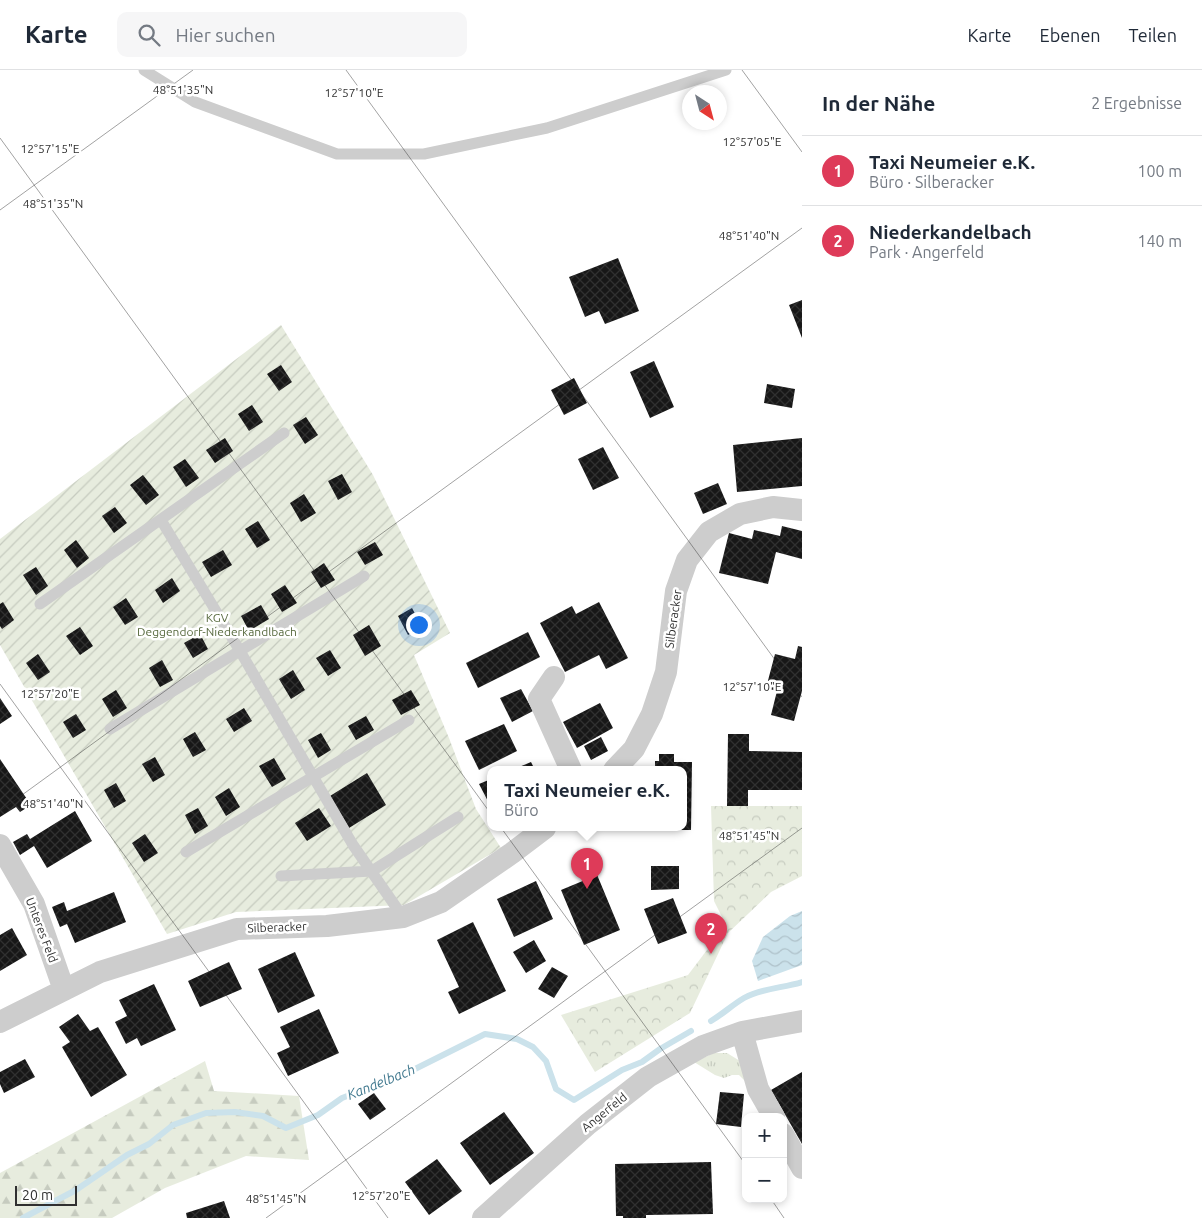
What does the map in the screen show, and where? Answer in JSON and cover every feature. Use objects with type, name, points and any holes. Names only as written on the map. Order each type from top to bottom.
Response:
[{"type":"street","name":"Silberacker","points":[[618,766],[634,749],[652,714],[666,672],[676,591],[687,560],[709,532],[740,514],[774,507],[802,510]]},
{"type":"street","points":[[554,678],[539,699],[569,766]]},
{"type":"street","name":"Silberacker","points":[[0,1022],[100,972],[237,928],[327,926],[402,917],[441,902],[541,831]]},
{"type":"street","name":"Unteres Feld","points":[[0,845],[34,904],[64,990]]},
{"type":"street","name":"Angerfeld","points":[[483,1218],[588,1124],[648,1077],[703,1046],[742,1032],[802,1021]]},
{"type":"street","points":[[742,1032],[758,1089],[772,1113]]},
{"type":"street","points":[[787,1141],[802,1168]]},
{"type":"lane","points":[[144,70],[195,102],[338,154],[424,154],[547,128],[726,70]]},
{"type":"lane","points":[[40,604],[284,433]]},
{"type":"lane","points":[[161,520],[353,845],[402,917]]},
{"type":"lane","points":[[110,729],[364,576]]},
{"type":"lane","points":[[186,852],[410,720]]},
{"type":"lane","points":[[281,876],[372,871],[458,817]]},
{"type":"green space","name":"KGV Deggendorf-Niederkandlbach","points":[[281,325],[373,475],[450,633],[414,655],[476,809],[487,826],[487,831],[490,831],[501,848],[404,905],[236,912],[167,934],[0,645],[0,539]]},
{"type":"green space","points":[[711,806],[802,806],[802,876],[771,892],[728,933],[690,1013],[595,1072],[561,1015],[688,975],[726,925],[714,901]]},
{"type":"green space","points":[[714,1053],[727,1053],[740,1061],[747,1083],[739,1075],[724,1078],[715,1075],[694,1062]]},
{"type":"green space","points":[[205,1061],[214,1091],[299,1096],[309,1160],[246,1156],[165,1188],[112,1218],[0,1218],[0,1173]]},
{"type":"water","points":[[802,911],[802,965],[758,981],[752,961],[763,937],[790,916]]},
{"type":"building","points":[[618,258],[639,311],[605,324],[599,311],[585,317],[569,277]]},
{"type":"building","points":[[802,300],[802,338],[789,305]]},
{"type":"building","points":[[654,361],[674,407],[650,418],[630,372]]},
{"type":"building","points":[[281,365],[292,382],[279,391],[267,374]]},
{"type":"building","points":[[574,378],[587,403],[564,415],[551,390]]},
{"type":"building","points":[[767,384],[795,389],[792,408],[764,403]]},
{"type":"building","points":[[252,405],[263,422],[249,431],[238,414]]},
{"type":"building","points":[[306,417],[318,435],[305,444],[293,425]]},
{"type":"building","points":[[225,438],[233,451],[215,463],[206,450]]},
{"type":"building","points":[[802,438],[802,486],[737,492],[733,445]]},
{"type":"building","points":[[603,447],[619,478],[593,490],[578,459]]},
{"type":"building","points":[[185,459],[199,478],[186,487],[173,467]]},
{"type":"building","points":[[342,474],[352,492],[338,500],[328,481]]},
{"type":"building","points":[[143,475],[159,495],[146,505],[130,485]]},
{"type":"building","points":[[718,483],[727,504],[703,514],[694,493]]},
{"type":"building","points":[[304,494],[316,513],[301,522],[290,503]]},
{"type":"building","points":[[115,507],[127,523],[114,533],[102,516]]},
{"type":"building","points":[[258,521],[270,540],[257,548],[245,529]]},
{"type":"building","points":[[782,526],[802,531],[802,559],[776,552],[768,584],[719,573],[729,533],[752,539],[754,530],[780,536]]},
{"type":"building","points":[[76,540],[89,558],[77,568],[64,550]]},
{"type":"building","points":[[375,542],[383,555],[365,565],[357,552]]},
{"type":"building","points":[[223,550],[232,565],[211,577],[202,562]]},
{"type":"building","points":[[324,563],[335,580],[321,588],[311,572]]},
{"type":"building","points":[[36,567],[48,586],[36,595],[23,575]]},
{"type":"building","points":[[172,578],[180,591],[163,603],[155,590]]},
{"type":"building","points":[[285,585],[297,603],[282,612],[271,594]]},
{"type":"building","points":[[126,598],[138,617],[125,625],[113,607]]},
{"type":"building","points":[[3,602],[14,620],[2,629],[0,626],[0,604]]},
{"type":"building","points":[[599,602],[628,658],[606,669],[599,655],[565,672],[540,623],[572,606],[576,614]]},
{"type":"building","points":[[261,605],[269,619],[249,631],[241,616]]},
{"type":"building","points":[[412,608],[422,627],[408,635],[398,616]]},
{"type":"building","points":[[369,625],[381,646],[365,656],[353,635]]},
{"type":"building","points":[[80,627],[93,646],[80,655],[66,636]]},
{"type":"building","points":[[528,632],[540,657],[478,688],[466,663]]},
{"type":"building","points":[[200,634],[208,649],[193,658],[184,643]]},
{"type":"building","points":[[798,646],[802,647],[802,691],[794,721],[771,715],[777,691],[766,688],[775,654],[795,659]]},
{"type":"building","points":[[330,650],[341,668],[328,676],[316,658]]},
{"type":"building","points":[[38,654],[50,672],[38,680],[26,663]]},
{"type":"building","points":[[162,660],[173,680],[160,687],[149,668]]},
{"type":"building","points":[[293,670],[305,690],[291,699],[279,679]]},
{"type":"building","points":[[521,689],[533,711],[512,722],[500,698]]},
{"type":"building","points":[[116,690],[127,708],[113,717],[102,699]]},
{"type":"building","points":[[411,690],[420,705],[401,715],[392,700]]},
{"type":"building","points":[[0,698],[12,716],[0,724]]},
{"type":"building","points":[[600,703],[613,728],[577,748],[563,722]]},
{"type":"building","points":[[244,708],[252,721],[234,732],[226,719]]},
{"type":"building","points":[[76,714],[86,730],[73,738],[63,722]]},
{"type":"building","points":[[366,716],[374,730],[356,740],[348,726]]},
{"type":"building","points":[[504,724],[517,751],[479,770],[465,741]]},
{"type":"building","points":[[195,732],[206,750],[193,757],[183,739]]},
{"type":"building","points":[[321,733],[331,750],[318,758],[308,740]]},
{"type":"building","points":[[728,734],[749,734],[749,751],[802,752],[802,790],[748,790],[748,806],[727,806]]},
{"type":"building","points":[[601,737],[608,751],[591,760],[584,746]]},
{"type":"building","points":[[659,754],[674,754],[674,762],[692,762],[691,830],[687,830],[687,766],[655,766],[655,761],[659,761]]},
{"type":"building","points":[[155,757],[165,775],[153,782],[142,764]]},
{"type":"building","points":[[274,758],[286,779],[272,787],[259,766]]},
{"type":"building","points":[[0,759],[31,805],[20,812],[16,807],[0,817]]},
{"type":"building","points":[[531,762],[533,766],[522,766]]},
{"type":"building","points":[[367,773],[386,805],[349,828],[330,796]]},
{"type":"building","points":[[487,781],[487,799],[479,784]]},
{"type":"building","points":[[116,783],[126,801],[114,808],[104,790]]},
{"type":"building","points":[[229,788],[240,807],[226,816],[215,797]]},
{"type":"building","points":[[198,808],[208,826],[195,834],[185,815]]},
{"type":"building","points":[[319,808],[331,826],[307,841],[295,823]]},
{"type":"building","points":[[75,811],[92,841],[47,868],[34,846],[20,855],[13,842],[27,834],[30,839]]},
{"type":"building","points":[[145,834],[158,853],[144,862],[132,843]]},
{"type":"building","points":[[593,865],[620,930],[584,945],[561,890],[585,880],[581,870]]},
{"type":"building","points":[[651,866],[679,866],[679,889],[651,890]]},
{"type":"building","points":[[536,881],[553,919],[514,937],[497,899]]},
{"type":"building","points":[[114,892],[126,922],[75,943],[67,924],[60,927],[52,907],[64,902],[67,911]]},
{"type":"building","points":[[673,898],[687,933],[658,944],[644,909]]},
{"type":"building","points":[[473,922],[506,991],[459,1014],[448,992],[459,987],[437,940]]},
{"type":"building","points":[[12,928],[27,955],[0,971],[0,935]]},
{"type":"building","points":[[534,940],[546,961],[526,973],[513,952]]},
{"type":"building","points":[[295,952],[315,996],[278,1013],[258,969]]},
{"type":"building","points":[[229,962],[242,989],[200,1007],[188,981]]},
{"type":"building","points":[[552,967],[568,976],[554,998],[538,989]]},
{"type":"building","points":[[154,984],[176,1030],[141,1046],[137,1038],[126,1044],[115,1022],[127,1016],[119,1000]]},
{"type":"building","points":[[319,1009],[339,1053],[288,1076],[277,1053],[290,1047],[280,1027]]},
{"type":"building","points":[[78,1014],[90,1031],[98,1027],[127,1075],[91,1097],[62,1047],[70,1042],[59,1027]]},
{"type":"building","points":[[25,1059],[35,1077],[4,1093],[0,1084],[0,1072]]},
{"type":"building","points":[[802,1072],[802,1144],[787,1118],[787,1113],[784,1113],[771,1090]]},
{"type":"building","points":[[720,1092],[744,1094],[741,1127],[716,1124]]},
{"type":"building","points":[[374,1093],[386,1109],[370,1120],[358,1104]]},
{"type":"building","points":[[504,1112],[534,1153],[490,1185],[460,1143]]},
{"type":"building","points":[[437,1159],[462,1191],[429,1215],[405,1182]]},
{"type":"building","points":[[711,1162],[713,1214],[646,1215],[646,1218],[623,1218],[623,1216],[616,1216],[615,1164]]},
{"type":"building","points":[[224,1201],[230,1218],[187,1218],[186,1213]]},
{"type":"waterway","name":"Kandelbach","points":[[711,1021],[751,995],[802,982]]},
{"type":"waterway","name":"Kandelbach","points":[[23,1218],[76,1190],[127,1155],[149,1144],[173,1125],[206,1113],[235,1112],[263,1116],[286,1128],[318,1115],[342,1098],[405,1074],[485,1034],[517,1039],[533,1047],[546,1061],[556,1089],[574,1100],[622,1070],[642,1062],[691,1031]]},
{"type":"place","name":"Taxi Neumeier e.K.","points":[[587,889]]},
{"type":"place","name":"Niederkandelbach","points":[[711,954]]}]
